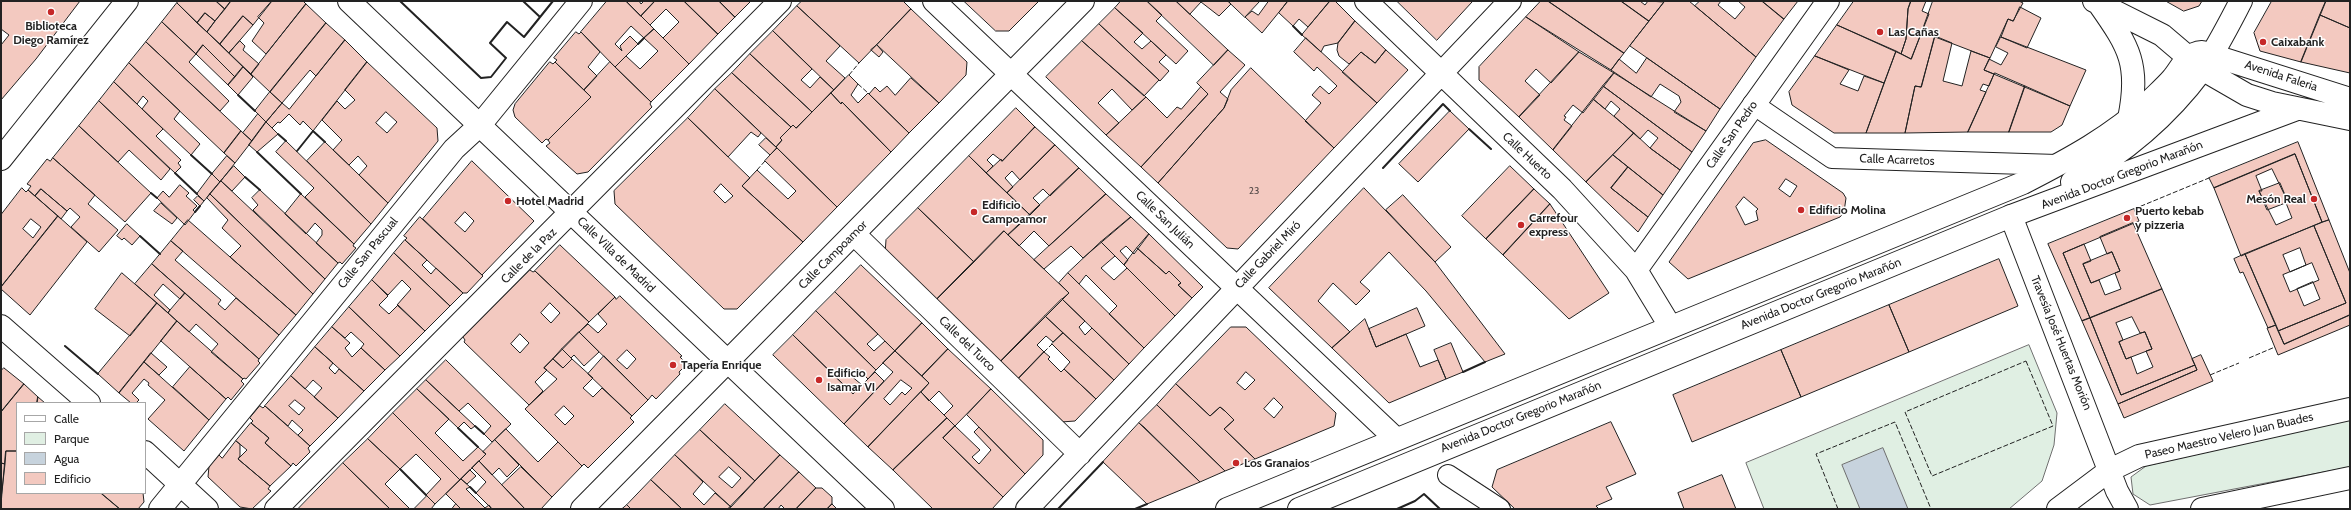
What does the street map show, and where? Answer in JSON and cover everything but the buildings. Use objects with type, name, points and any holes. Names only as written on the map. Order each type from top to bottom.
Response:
[{"type":"street","points":[[1,159],[127,1]]},
{"type":"street","name":"Calle Villa de Madrid","points":[[349,1],[883,509]]},
{"type":"street","name":"Calle San Pascual","points":[[160,509],[454,149],[480,125],[581,1]]},
{"type":"street","name":"Calle de la Paz","points":[[276,509],[572,213],[780,1]]},
{"type":"street","name":"Calle San Julián","points":[[934,1],[1396,439]]},
{"type":"street","name":"Calle Campoamor","points":[[582,509],[1084,1]]},
{"type":"street","name":"Calle Huerto","points":[[1366,1],[1562,189],[1636,270],[1670,326]]},
{"type":"street","name":"Calle Gabriel Miró","points":[[1027,509],[1510,1]]},
{"type":"street","name":"Calle San Pedro","points":[[1636,270],[1753,104],[1828,1]]},
{"type":"street","points":[[2011,216],[2093,171],[2124,149],[2155,123],[2180,97],[2200,61],[2241,1]]},
{"type":"street","points":[[2096,2],[2162,35],[2247,94],[2272,104],[2350,119]]},
{"type":"street","points":[[2096,2],[2126,45],[2132,63],[2135,91],[2129,119]]},
{"type":"street","points":[[1227,509],[1670,326],[2023,183],[2057,165],[2129,119],[2172,79],[2200,61]]},
{"type":"street","name":"Avenida Faleria","points":[[2200,61],[2350,99]]},
{"type":"street","name":"Calle Acarretos","points":[[1753,104],[1832,158],[2057,165]]},
{"type":"street","name":"Avenida Doctor Gregorio Marañón","points":[[1299,509],[2011,216],[2297,109]]},
{"type":"street","name":"Travesía José Huertas Morión","points":[[2011,216],[2110,470]]},
{"type":"street","name":"Calle del Turco","points":[[854,234],[1080,454]]},
{"type":"street","points":[[1,326],[89,402]]},
{"type":"street","name":"Paseo Maestro Velero Juan Buades","points":[[2058,509],[2076,494],[2110,470],[2138,456],[2350,409]]},
{"type":"street","points":[[146,453],[181,483],[207,509]]},
{"type":"street","points":[[2110,470],[2121,501],[2127,509]]},
{"type":"street","points":[[1448,475],[1500,509]]},
{"type":"street","points":[[2202,509],[2350,478]]},
{"type":"green space","points":[[2029,345],[2057,413],[2054,445],[2042,481],[2009,509],[1764,509],[1746,463]]},
{"type":"green space","points":[[2350,420],[2350,467],[2150,505],[2133,494],[2131,477],[2146,466]]},
{"type":"water","points":[[1883,448],[1908,509],[1860,509],[1842,465]]},
{"type":"fence","points":[[849,75],[859,63]]},
{"type":"fence","points":[[858,84],[868,93]]},
{"type":"fence","points":[[757,170],[765,161]]},
{"type":"fence","points":[[2134,209],[2209,178]]},
{"type":"fence","points":[[1044,352],[1052,344]]},
{"type":"fence","points":[[2249,358],[2275,347]]},
{"type":"fence","points":[[2026,361],[2053,426],[1932,476],[1905,412],[2026,361]]},
{"type":"fence","points":[[2210,375],[2239,363]]},
{"type":"fence","points":[[1838,509],[1816,454],[1895,422],[1931,509]]},
{"type":"wall","points":[[400,1],[481,78],[491,77],[506,58],[490,43],[507,22],[524,37],[553,1]]},
{"type":"wall","points":[[523,1],[540,17]]},
{"type":"wall","points":[[1293,26],[1302,35]]},
{"type":"wall","points":[[638,44],[644,38]]},
{"type":"wall","points":[[238,95],[255,111]]},
{"type":"wall","points":[[1383,168],[1443,104],[1450,111]]},
{"type":"wall","points":[[1469,129],[1491,149]]},
{"type":"wall","points":[[297,151],[313,131],[325,142]]},
{"type":"wall","points":[[278,134],[286,141]]},
{"type":"wall","points":[[257,152],[301,194]]},
{"type":"wall","points":[[191,155],[212,174]]},
{"type":"wall","points":[[175,173],[197,194]]},
{"type":"wall","points":[[245,177],[260,190]]},
{"type":"wall","points":[[151,193],[157,198]]},
{"type":"wall","points":[[195,212],[200,206]]},
{"type":"wall","points":[[140,236],[160,254]]},
{"type":"wall","points":[[65,346],[98,374]]},
{"type":"wall","points":[[1463,372],[1485,362]]},
{"type":"wall","points":[[475,426],[484,434]]},
{"type":"wall","points":[[458,428],[478,447]]},
{"type":"wall","points":[[1058,509],[1103,462]]},
{"type":"wall","points":[[400,469],[426,495]]},
{"type":"wall","points":[[470,487],[476,493]]},
{"type":"wall","points":[[1397,509],[1415,501],[1424,494],[1440,509]]},
{"type":"wall","points":[[1135,509],[1147,504]]},
{"type":"place","name":"Biblioteca Diego Ramírez","points":[[51,12]]},
{"type":"place","name":"Las Cañas","points":[[1880,32]]},
{"type":"place","name":"Caixabank","points":[[2263,42]]},
{"type":"place","name":"Mesón Real","points":[[2314,199]]},
{"type":"place","name":"Hotel Madrid","points":[[508,201]]},
{"type":"place","name":"Edificio Molina","points":[[1801,210]]},
{"type":"place","name":"Edificio Campoamor","points":[[974,212]]},
{"type":"place","name":"Puerto kebab y pizzeria","points":[[2127,218]]},
{"type":"place","name":"Carrefour express","points":[[1521,225]]},
{"type":"place","name":"Tapería Enrique","points":[[673,365]]},
{"type":"place","name":"Edificio Isamar VI","points":[[819,380]]},
{"type":"place","name":"Los Granaios","points":[[1236,463]]}]
